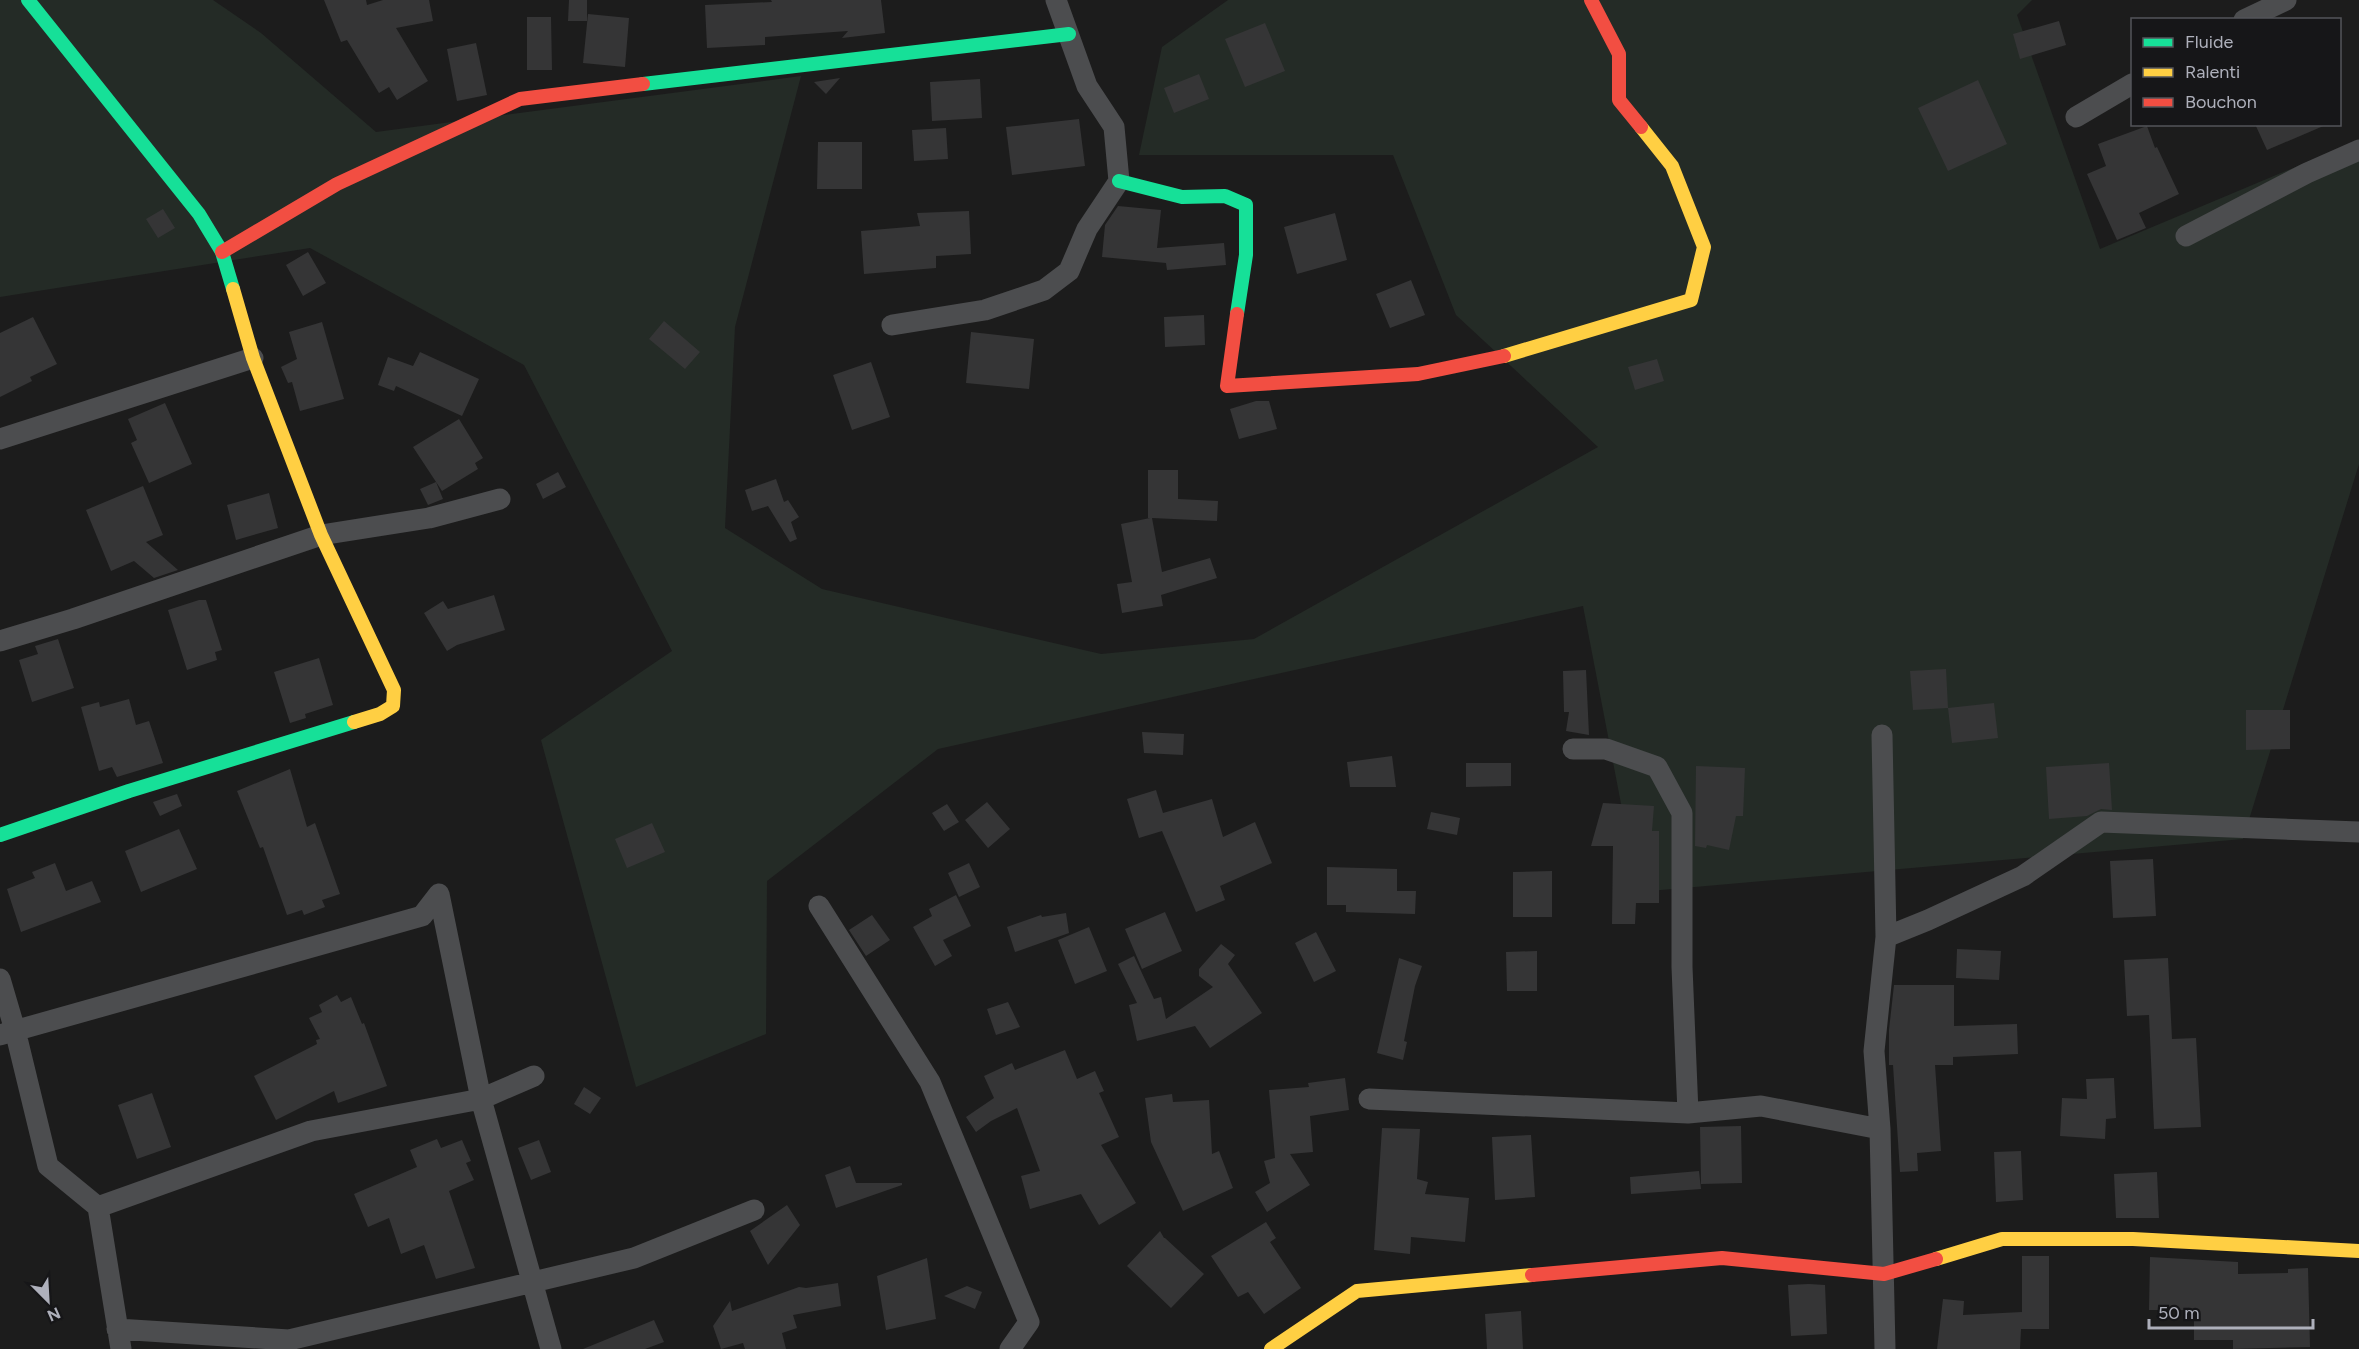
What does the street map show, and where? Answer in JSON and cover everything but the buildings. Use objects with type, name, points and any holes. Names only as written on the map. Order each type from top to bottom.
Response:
[{"type":"street","points":[[0,835],[129,791],[380,714],[393,706],[394,690],[321,535],[253,358],[222,252],[199,214],[28,0]]},
{"type":"street","points":[[892,325],[985,310],[1044,290],[1070,271],[1087,229],[1119,181],[1114,127],[1087,86],[1056,0]]},
{"type":"street","points":[[1119,181],[1182,196],[1225,196],[1246,205],[1246,255],[1227,386],[1418,374],[1518,353],[1691,300],[1704,247],[1672,166],[1619,100],[1620,54],[1591,0]]},
{"type":"street","points":[[2248,18],[2286,0]]},
{"type":"street","points":[[222,252],[337,184],[520,99],[1069,34]]},
{"type":"street","points":[[2076,117],[2131,85]]},
{"type":"street","points":[[2186,236],[2307,173],[2359,150]]},
{"type":"street","points":[[0,439],[253,358]]},
{"type":"street","points":[[0,641],[73,619],[321,535],[429,518],[500,499]]},
{"type":"street","points":[[1882,735],[1886,937],[1874,1051],[1880,1129],[1885,1349]]},
{"type":"street","points":[[1573,749],[1605,749],[1657,768],[1682,813],[1682,967],[1688,1113]]},
{"type":"street","points":[[1886,937],[2023,876],[2101,822],[2359,832]]},
{"type":"street","points":[[7,1033],[422,916],[439,894],[481,1099],[551,1349]]},
{"type":"street","points":[[819,906],[930,1082],[1029,1322],[1010,1349]]},
{"type":"street","points":[[0,979],[7,1033],[48,1166],[98,1207],[119,1339],[289,1340],[634,1258],[754,1210]]},
{"type":"street","points":[[98,1207],[311,1131],[481,1099],[534,1076]]},
{"type":"street","points":[[1369,1099],[1688,1113],[1761,1107],[1880,1129]]},
{"type":"street","points":[[1270,1349],[1357,1291],[1722,1258],[1884,1274],[2002,1239],[2133,1239],[2359,1251]]},
{"type":"shaded area","points":[[0,0],[213,0],[261,33],[376,132],[801,76],[735,327],[725,528],[822,589],[1101,654],[1254,639],[1598,447],[1456,315],[1393,155],[1139,155],[1162,47],[1228,0],[2032,0],[2017,15],[2100,249],[2350,144],[2359,154],[2359,464],[2243,839],[1638,892],[1583,606],[938,749],[767,881],[766,1034],[636,1087],[541,740],[672,651],[524,365],[310,248],[0,297]]},
{"type":"traffic: fast","points":[[28,0],[199,214],[222,252],[233,289]]},
{"type":"traffic: fast","points":[[643,84],[1069,34]]},
{"type":"traffic: fast","points":[[1119,181],[1182,197],[1225,196],[1246,205],[1246,255],[1237,314]]},
{"type":"traffic: fast","points":[[0,835],[129,791],[354,722]]},
{"type":"traffic: slow","points":[[1504,356],[1691,300],[1704,247],[1672,166],[1641,127]]},
{"type":"traffic: slow","points":[[233,289],[253,358],[321,535],[394,690],[393,706],[380,714],[354,722]]},
{"type":"traffic: slow","points":[[1936,1259],[2002,1239],[2133,1239],[2359,1251]]},
{"type":"traffic: slow","points":[[1271,1349],[1357,1291],[1532,1275]]},
{"type":"traffic: jam","points":[[1591,0],[1619,54],[1619,100],[1641,127]]},
{"type":"traffic: jam","points":[[222,252],[337,184],[520,99],[643,84]]},
{"type":"traffic: jam","points":[[1237,314],[1227,386],[1418,374],[1504,356]]},
{"type":"traffic: jam","points":[[1532,1275],[1722,1258],[1884,1274],[1936,1259]]}]
